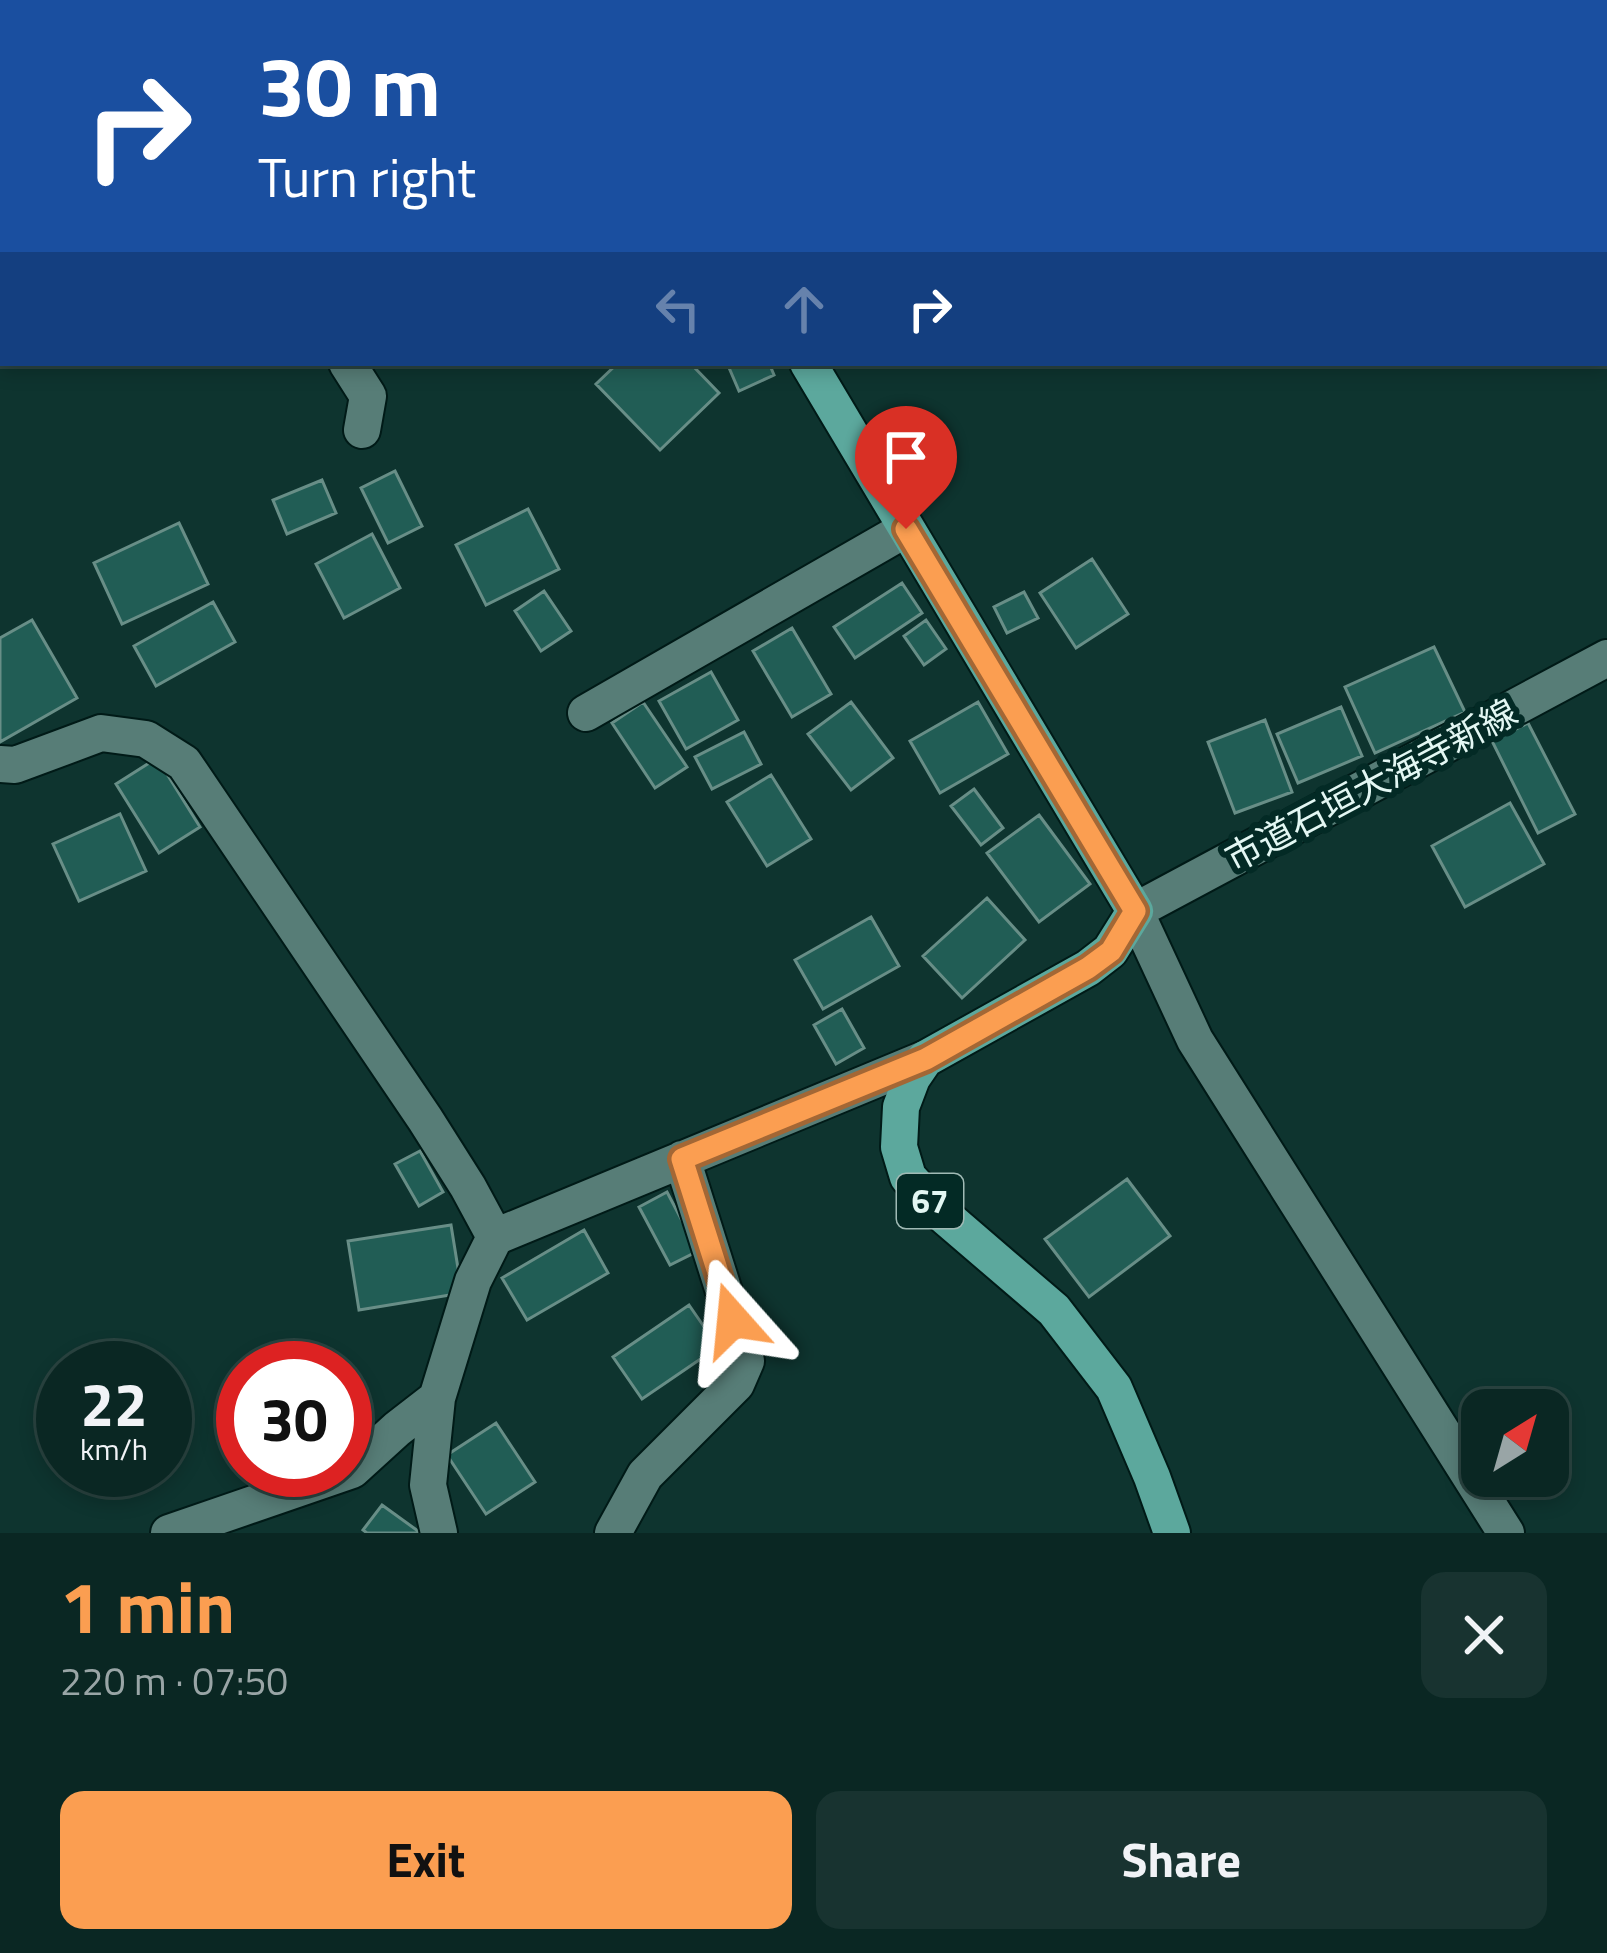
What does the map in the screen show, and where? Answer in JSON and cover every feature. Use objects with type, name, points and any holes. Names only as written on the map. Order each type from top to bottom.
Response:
[{"type":"main road","points":[[810,366],[1135,911],[1111,951],[1088,968],[926,1059]]},
{"type":"main road","name":"67","points":[[926,1059],[912,1078],[901,1107],[899,1147],[908,1177],[940,1214],[1054,1310],[1114,1388],[1172,1533]]},
{"type":"street","points":[[349,366],[368,396],[362,430]]},
{"type":"street","points":[[586,713],[906,529]]},
{"type":"street","name":"市道石垣大海寺新線","points":[[1135,911],[1607,658]]},
{"type":"street","points":[[0,764],[15,765],[101,733],[146,739],[184,763],[425,1119],[495,1238]]},
{"type":"street","points":[[1135,911],[1195,1040],[1507,1533]]},
{"type":"street","points":[[439,1533],[428,1485],[436,1398],[473,1281],[495,1238],[926,1059]]},
{"type":"street","points":[[613,1533],[645,1475],[736,1384],[746,1361],[682,1159]]},
{"type":"street","points":[[169,1533],[352,1470],[436,1398]]},
{"type":"building","points":[[615,366],[693,366],[719,393],[660,450],[596,384]]},
{"type":"building","points":[[728,366],[770,366],[774,375],[739,391]]},
{"type":"building","points":[[395,471],[422,526],[388,543],[361,488]]},
{"type":"building","points":[[322,480],[336,513],[287,534],[273,500]]},
{"type":"building","points":[[528,509],[559,569],[486,605],[456,545]]},
{"type":"building","points":[[179,523],[208,584],[122,624],[94,563]]},
{"type":"building","points":[[372,534],[400,588],[344,618],[316,564]]},
{"type":"building","points":[[1092,559],[1128,614],[1076,648],[1040,593]]},
{"type":"building","points":[[902,583],[922,613],[855,658],[834,627]]},
{"type":"building","points":[[544,591],[571,631],[541,651],[515,611]]},
{"type":"building","points":[[1024,592],[1038,618],[1007,633],[994,607]]},
{"type":"building","points":[[213,602],[235,642],[156,686],[134,646]]},
{"type":"building","points":[[32,620],[77,698],[0,742],[0,638]]},
{"type":"building","points":[[926,620],[946,649],[924,665],[904,636]]},
{"type":"building","points":[[792,628],[831,694],[792,717],[753,651]]},
{"type":"building","points":[[1434,647],[1465,712],[1375,753],[1345,687]]},
{"type":"building","points":[[711,672],[738,720],[686,749],[659,701]]},
{"type":"building","points":[[643,702],[687,767],[655,788],[612,723]]},
{"type":"building","points":[[851,702],[893,758],[851,790],[808,734]]},
{"type":"building","points":[[978,702],[1008,754],[940,793],[910,741]]},
{"type":"building","points":[[1341,707],[1362,756],[1298,783],[1277,734]]},
{"type":"building","points":[[1265,720],[1292,792],[1235,813],[1208,742]]},
{"type":"building","points":[[1528,723],[1575,814],[1538,833],[1492,741]]},
{"type":"building","points":[[744,732],[761,764],[712,789],[695,757]]},
{"type":"building","points":[[157,758],[200,827],[159,853],[116,784]]},
{"type":"building","points":[[771,775],[811,839],[767,866],[727,802]]},
{"type":"building","points":[[974,789],[1003,828],[981,845],[951,806]]},
{"type":"building","points":[[1510,803],[1544,864],[1465,907],[1432,846]]},
{"type":"building","points":[[120,814],[146,871],[79,901],[53,844]]},
{"type":"building","points":[[1039,815],[1090,884],[1039,922],[987,853]]},
{"type":"building","points":[[987,898],[1025,940],[962,998],[923,956]]},
{"type":"building","points":[[871,917],[899,966],[823,1009],[795,960]]},
{"type":"building","points":[[842,1009],[864,1048],[836,1064],[814,1025]]},
{"type":"building","points":[[420,1151],[443,1192],[419,1206],[395,1164]]},
{"type":"building","points":[[1127,1179],[1170,1236],[1089,1297],[1045,1239]]},
{"type":"building","points":[[667,1192],[698,1251],[670,1265],[639,1207]]},
{"type":"building","points":[[451,1225],[462,1293],[359,1310],[348,1241]]},
{"type":"building","points":[[584,1230],[608,1273],[527,1320],[502,1278]]},
{"type":"building","points":[[689,1305],[718,1347],[642,1399],[613,1357]]},
{"type":"building","points":[[496,1423],[535,1482],[486,1514],[447,1455]]},
{"type":"building","points":[[382,1505],[418,1531],[417,1533],[363,1530]]},
{"type":"route","points":[[733,1320],[682,1159],[926,1059],[1088,968],[1111,951],[1135,911],[906,529]]}]
